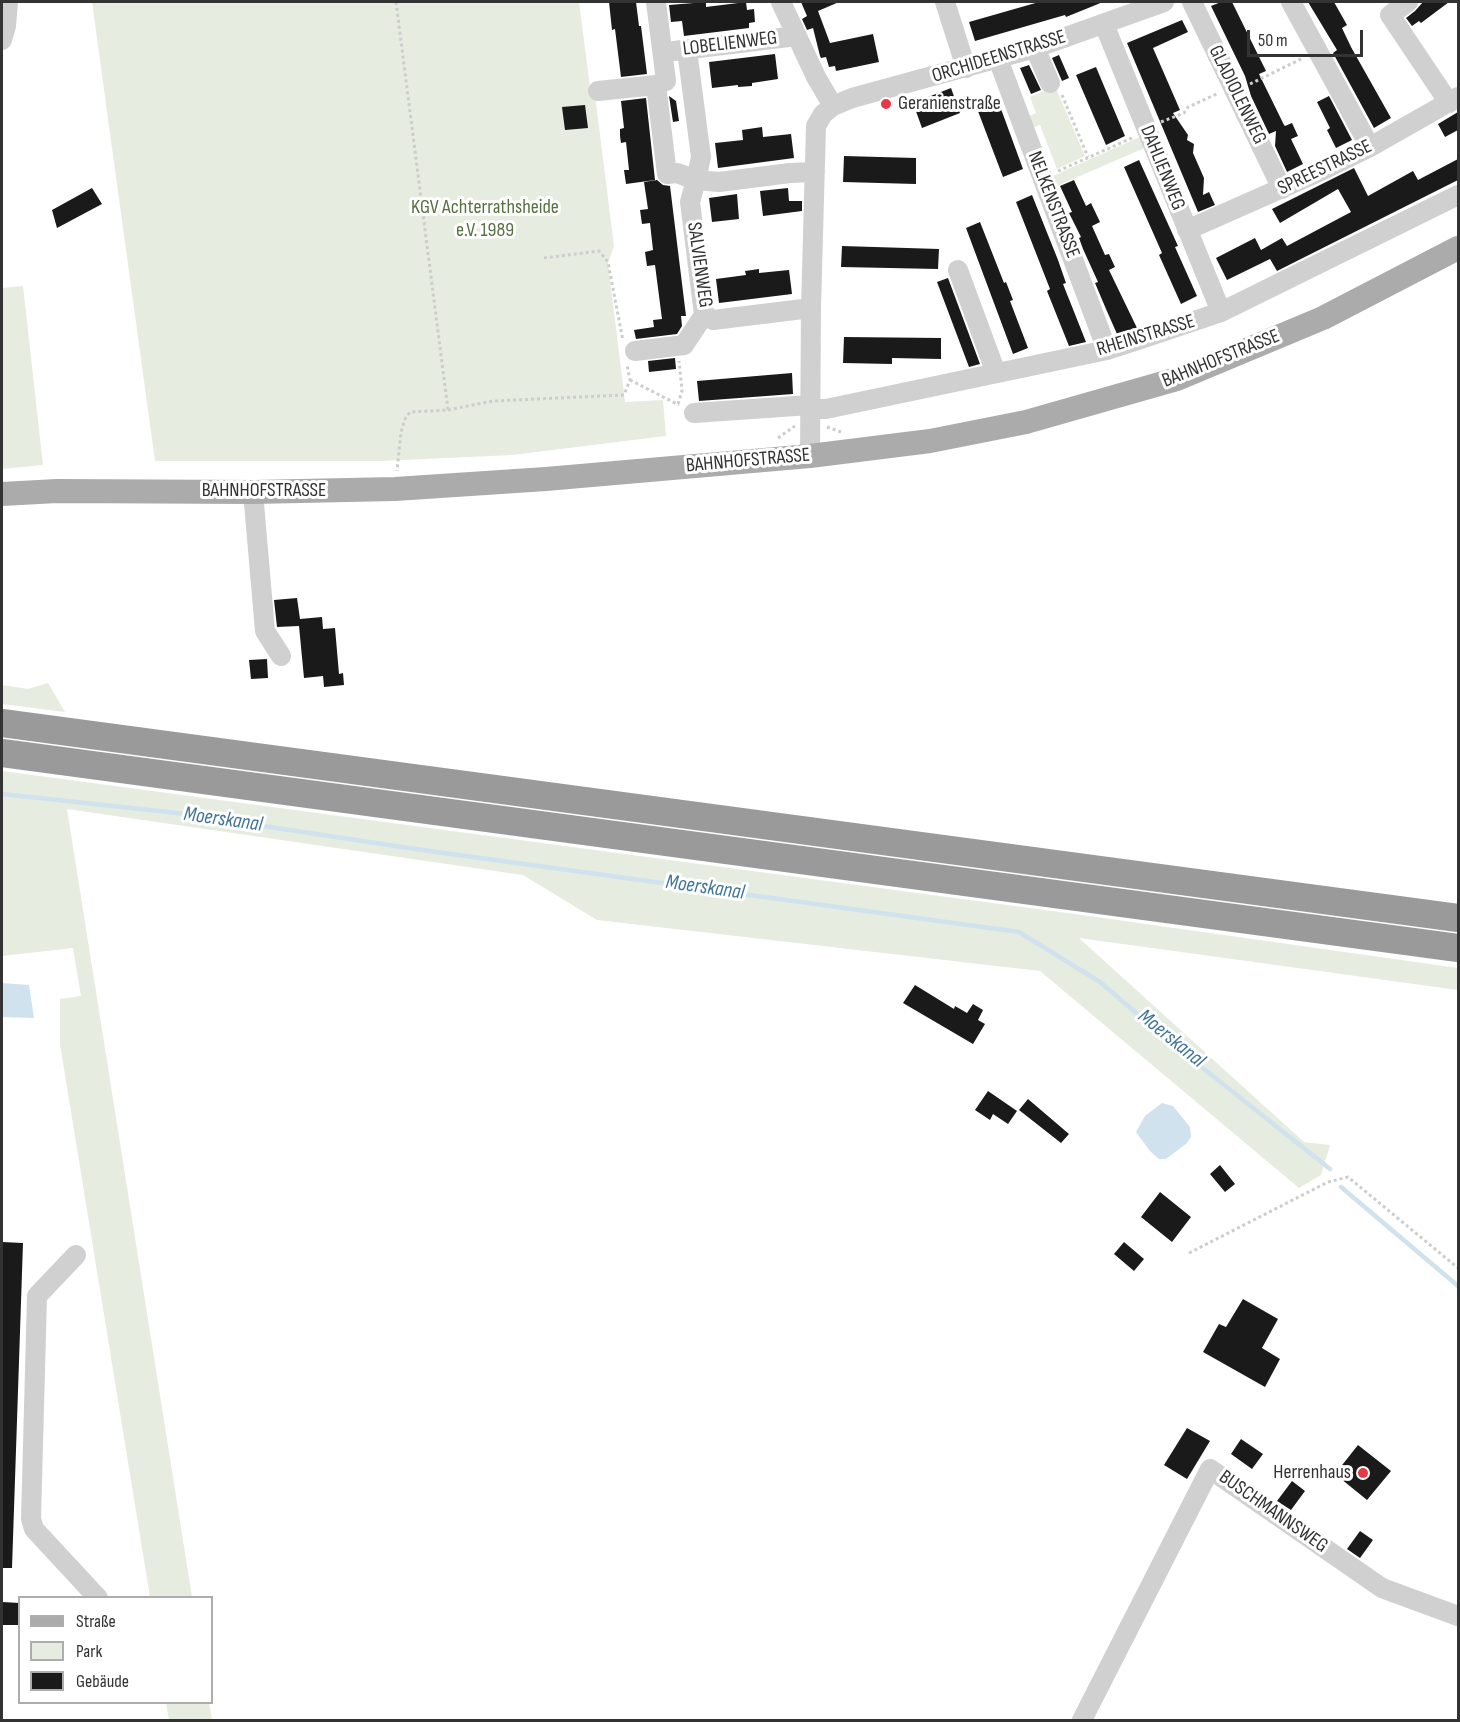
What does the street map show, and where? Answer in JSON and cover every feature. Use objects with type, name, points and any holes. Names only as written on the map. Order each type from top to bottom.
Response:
[{"type":"highway","points":[[2,723],[1458,918]]},
{"type":"highway","points":[[2,753],[1458,948]]},
{"type":"main road","name":"BAHNHOFSTRASSE","points":[[2,494],[110,490],[253,492],[394,489],[546,479],[810,456],[930,441],[1026,422],[1177,380],[1323,318],[1458,249]]},
{"type":"street","points":[[2,40],[8,2]]},
{"type":"street","points":[[656,2],[663,53],[661,83],[667,174],[677,173],[696,180],[719,182],[815,172]]},
{"type":"street","points":[[781,2],[833,106],[823,114],[816,126],[810,456]]},
{"type":"street","points":[[945,2],[966,68]]},
{"type":"street","name":"ORCHIDEENSTRASSE","points":[[833,106],[852,98],[1035,48],[1164,2]]},
{"type":"street","name":"GLADIOLENWEG","points":[[1192,2],[1282,189]]},
{"type":"street","points":[[1291,2],[1370,147]]},
{"type":"street","points":[[1408,2],[1390,15],[1454,100]]},
{"type":"street","name":"DAHLIENWEG","points":[[1104,24],[1221,312]]},
{"type":"street","name":"LOBELIENWEG","points":[[663,53],[797,36]]},
{"type":"street","points":[[1035,48],[1050,83]]},
{"type":"street","name":"SALVIENWEG","points":[[687,50],[701,157],[690,202],[704,315],[712,320],[811,308]]},
{"type":"street","name":"NELKENSTRASSE","points":[[998,59],[1107,350]]},
{"type":"street","points":[[598,92],[691,77]]},
{"type":"street","name":"SPREESTRASSE","points":[[1187,230],[1282,189],[1370,147],[1454,100]]},
{"type":"street","name":"RHEINSTRASSE","points":[[686,408],[810,407],[826,409],[1107,350],[1221,312],[1458,195]]},
{"type":"street","points":[[958,270],[996,373]]},
{"type":"street","points":[[628,351],[684,345],[704,315]]},
{"type":"street","points":[[253,492],[265,631],[281,656]]},
{"type":"street","points":[[76,1255],[38,1296],[31,1519],[34,1529],[96,1596]]},
{"type":"street","name":"BUSCHMANNSWEG","points":[[1083,1720],[1210,1469],[1382,1588],[1458,1616]]},
{"type":"path","points":[[396,2],[448,410]]},
{"type":"path","points":[[1043,178],[1184,113],[1188,107],[1318,51]]},
{"type":"path","points":[[1050,83],[1057,84],[1088,157]]},
{"type":"path","points":[[394,489],[400,432],[410,412],[448,410],[493,401],[624,395],[630,380],[628,351],[608,262],[599,251],[544,258]]},
{"type":"path","points":[[678,346],[686,408]]},
{"type":"path","points":[[630,380],[686,408]]},
{"type":"path","points":[[1189,1253],[1328,1182],[1348,1177],[1458,1268]]},
{"type":"green space","name":"KGV Achterrathsheide e.V. 1989","points":[[92,2],[579,2],[590,87],[594,87],[614,246],[608,263],[625,402],[663,400],[666,436],[512,455],[381,461],[155,461]]},
{"type":"green space","points":[[1055,86],[1085,156],[1057,169],[1040,125],[1028,129],[1025,118],[1036,113],[1030,97]]},
{"type":"green space","points":[[1142,136],[1147,147],[1052,188],[1048,178]]},
{"type":"green space","points":[[23,286],[43,465],[2,469],[2,288]]},
{"type":"green space","points":[[48,683],[65,712],[2,704],[2,685],[28,689]]},
{"type":"green space","points":[[2,771],[1082,915],[1458,968],[1458,990],[1079,938],[1304,1142],[1330,1145],[1321,1175],[1299,1188],[1040,971],[597,920],[523,875],[67,809],[192,1596],[150,1596],[60,1044],[60,999],[81,996],[73,948],[2,956]]},
{"type":"green space","points":[[166,1704],[209,1704],[212,1720],[169,1720]]},
{"type":"water","points":[[2,983],[29,985],[34,1018],[2,1017]]},
{"type":"water","points":[[1162,1103],[1173,1106],[1190,1127],[1191,1137],[1187,1143],[1166,1159],[1159,1159],[1150,1151],[1136,1132],[1145,1116]]},
{"type":"building","points":[[609,2],[636,2],[647,74],[621,77]]},
{"type":"building","points":[[706,2],[706,7],[746,2],[747,10],[754,9],[755,22],[749,23],[749,28],[684,36],[682,21],[671,22],[669,5]]},
{"type":"building","points":[[801,2],[839,2],[818,11],[830,43],[873,34],[879,62],[836,71],[835,66],[829,67],[826,57],[821,58],[820,56],[813,28],[807,30],[802,19],[807,16]]},
{"type":"building","points":[[1039,2],[1103,2],[1066,17],[1065,15],[975,41],[969,22]]},
{"type":"building","points":[[1221,2],[1232,2],[1266,71],[1259,74],[1284,125],[1292,123],[1298,136],[1291,139],[1303,164],[1287,172],[1275,146],[1276,131],[1269,134],[1251,96],[1245,76],[1211,6]]},
{"type":"building","points":[[1308,2],[1334,2],[1347,25],[1342,28],[1351,47],[1391,118],[1374,128],[1333,53],[1337,50]]},
{"type":"building","points":[[1423,2],[1449,2],[1421,23],[1419,21],[1412,26],[1406,18]]},
{"type":"building","points":[[1182,20],[1188,32],[1153,48],[1180,110],[1173,113],[1188,135],[1187,140],[1194,144],[1193,153],[1204,178],[1203,195],[1209,192],[1215,205],[1198,212],[1127,43]]},
{"type":"building","points":[[775,54],[778,79],[752,83],[752,86],[712,88],[709,62]]},
{"type":"building","points":[[1059,55],[1069,78],[1062,81],[1052,58]]},
{"type":"building","points":[[1029,65],[1041,90],[1031,94],[1020,68]]},
{"type":"building","points":[[1096,67],[1125,136],[1106,145],[1076,75]]},
{"type":"building","points":[[951,88],[960,113],[922,128],[913,103]]},
{"type":"building","points":[[669,96],[676,101],[679,121],[673,122]]},
{"type":"building","points":[[1329,96],[1352,140],[1336,148],[1327,130],[1330,128],[1317,102]]},
{"type":"building","points":[[646,98],[655,180],[626,184],[624,170],[629,170],[626,142],[621,143],[620,136],[620,129],[624,128],[621,101]]},
{"type":"building","points":[[997,98],[1023,169],[1003,177],[976,106]]},
{"type":"building","points":[[585,105],[588,128],[565,130],[562,107]]},
{"type":"building","points":[[1458,112],[1458,130],[1445,137],[1438,124]]},
{"type":"building","points":[[762,127],[763,137],[791,134],[794,158],[718,168],[715,143],[743,140],[742,130]]},
{"type":"building","points":[[844,156],[916,158],[916,184],[843,182]]},
{"type":"building","points":[[1458,159],[1458,180],[1277,271],[1270,259],[1227,280],[1216,258],[1255,238],[1261,250],[1282,238],[1287,246],[1351,212],[1338,189],[1280,223],[1272,209],[1354,168],[1368,196],[1413,171],[1418,180]]},
{"type":"building","points":[[1139,160],[1178,246],[1175,247],[1197,296],[1181,304],[1159,255],[1162,253],[1124,167]]},
{"type":"building","points":[[657,180],[663,185],[670,186],[686,316],[681,316],[682,326],[677,334],[636,339],[634,330],[654,327],[653,320],[662,319],[655,265],[647,266],[645,252],[653,250],[650,223],[642,224],[640,210],[648,209],[644,182]]},
{"type":"building","points":[[1074,180],[1086,206],[1091,203],[1100,222],[1092,226],[1105,255],[1109,254],[1115,267],[1109,270],[1137,328],[1117,334],[1106,309],[1095,283],[1098,282],[1079,238],[1081,237],[1069,213],[1072,212],[1060,186]]},
{"type":"building","points":[[92,188],[102,204],[57,228],[52,210]]},
{"type":"building","points":[[788,188],[789,201],[802,201],[802,211],[763,216],[760,191]]},
{"type":"building","points":[[737,194],[739,219],[712,222],[709,198]]},
{"type":"building","points":[[1032,195],[1058,260],[1066,283],[1063,284],[1086,342],[1069,346],[1047,291],[1050,289],[1016,202]]},
{"type":"building","points":[[980,222],[1013,300],[1010,301],[1028,348],[1013,354],[966,228]]},
{"type":"building","points":[[842,246],[939,249],[938,269],[841,267]]},
{"type":"building","points":[[759,269],[759,273],[789,270],[792,294],[719,303],[716,279],[746,275],[745,271]]},
{"type":"building","points":[[948,278],[980,364],[969,367],[937,282]]},
{"type":"building","points":[[844,337],[941,338],[941,359],[892,358],[892,364],[843,363]]},
{"type":"building","points":[[675,358],[676,369],[649,372],[648,361]]},
{"type":"building","points":[[792,373],[793,394],[699,401],[697,381]]},
{"type":"building","points":[[297,598],[300,619],[322,617],[323,629],[335,628],[339,674],[343,673],[344,685],[324,687],[323,676],[304,678],[299,626],[277,627],[274,600]]},
{"type":"building","points":[[267,659],[268,678],[251,679],[249,660]]},
{"type":"building","points":[[915,985],[954,1009],[955,1006],[967,1013],[973,1004],[983,1010],[978,1020],[985,1024],[973,1044],[903,1003]]},
{"type":"building","points":[[988,1091],[1017,1111],[1008,1124],[993,1114],[990,1120],[975,1110]]},
{"type":"building","points":[[1028,1099],[1069,1134],[1061,1143],[1019,1110]]},
{"type":"building","points":[[1220,1165],[1235,1184],[1225,1192],[1210,1174]]},
{"type":"building","points":[[1160,1192],[1191,1217],[1172,1242],[1141,1217]]},
{"type":"building","points":[[2,1242],[23,1243],[12,1568],[2,1568]]},
{"type":"building","points":[[1124,1242],[1144,1259],[1134,1271],[1114,1254]]},
{"type":"building","points":[[1243,1299],[1278,1319],[1262,1348],[1280,1359],[1265,1387],[1203,1352],[1219,1324],[1226,1327]]},
{"type":"building","points":[[1187,1428],[1210,1441],[1187,1479],[1164,1465]]},
{"type":"building","points":[[1241,1439],[1263,1454],[1252,1469],[1231,1454]]},
{"type":"building","name":"Herrenhaus","points":[[1358,1445],[1391,1471],[1367,1500],[1335,1474]]},
{"type":"building","points":[[1292,1481],[1305,1491],[1291,1510],[1277,1501]]},
{"type":"building","points":[[1360,1531],[1373,1540],[1360,1558],[1347,1549]]},
{"type":"building","points":[[2,1602],[18,1603],[18,1625],[2,1625]]},
{"type":"waterway","name":"Moerskanal","points":[[2,794],[177,813],[422,850],[1019,932],[1100,982],[1175,1046],[1330,1169]]},
{"type":"waterway","name":"Moerskanal","points":[[1341,1187],[1458,1286]]},
{"type":"place","name":"Geranienstraße","points":[[886,104]]},
{"type":"place","name":"Herrenhaus","points":[[1363,1473]]}]
